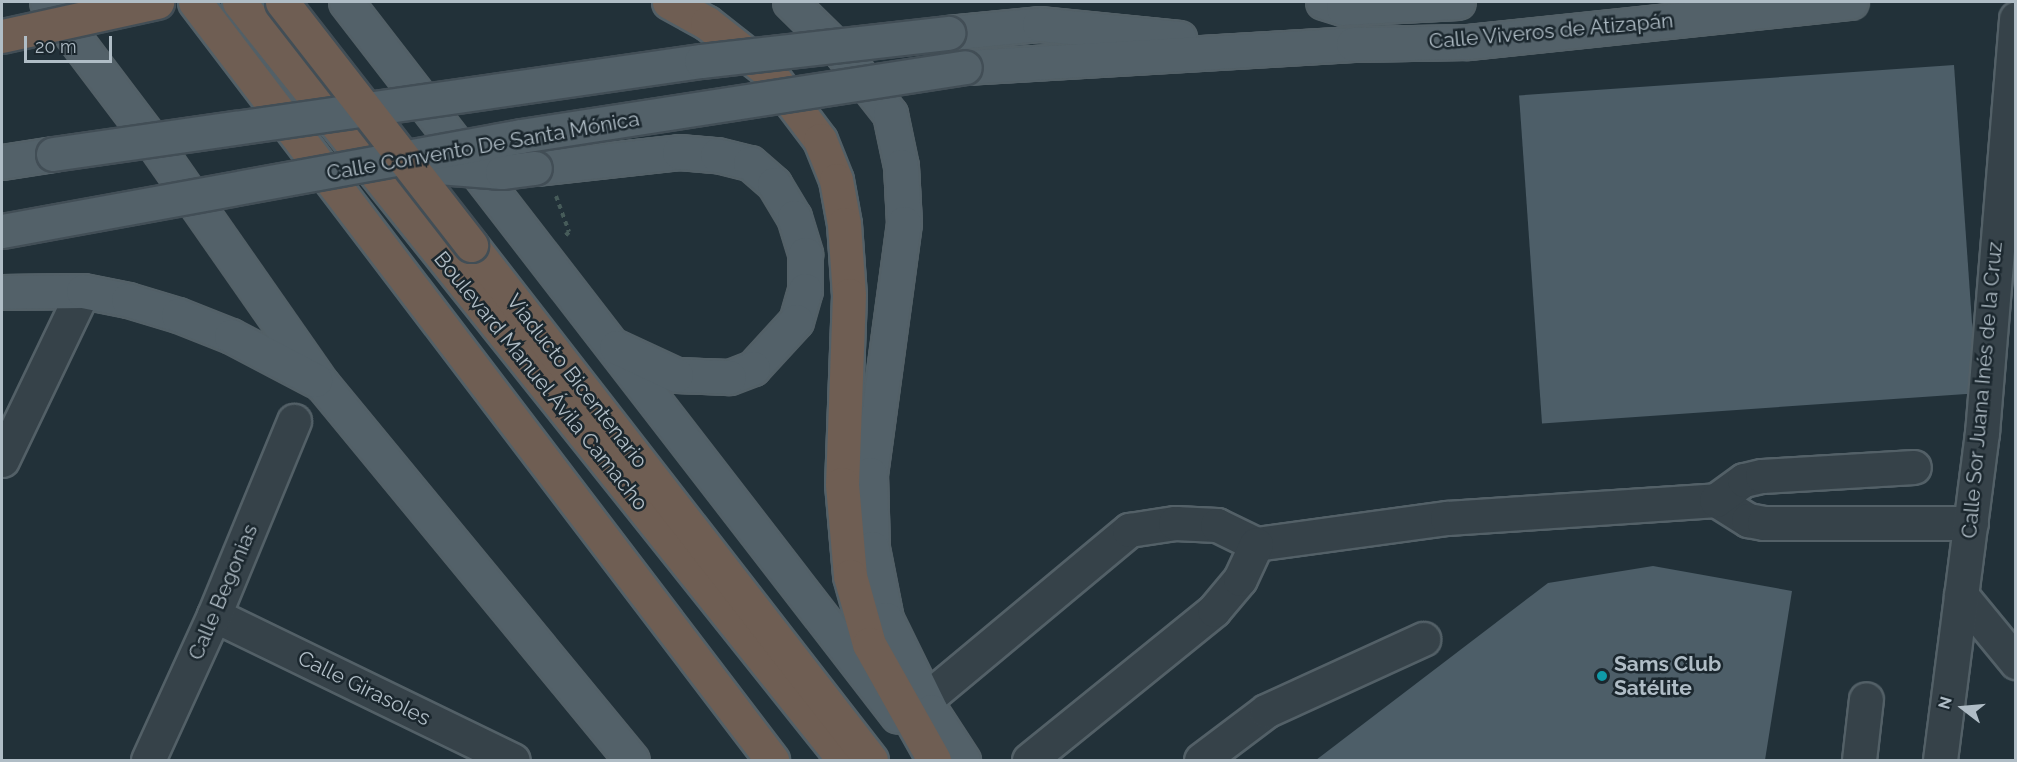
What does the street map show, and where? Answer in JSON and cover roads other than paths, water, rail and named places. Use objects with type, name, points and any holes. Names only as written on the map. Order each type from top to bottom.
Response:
[{"type":"highway","points":[[2,36],[157,2]]},
{"type":"highway","name":"Boulevard Manuel Ávila Camacho","points":[[195,2],[772,760]]},
{"type":"highway","name":"Boulevard Manuel Ávila Camacho","points":[[239,2],[844,760]]},
{"type":"highway","name":"Viaducto Bicentenario","points":[[282,2],[871,760]]},
{"type":"highway","points":[[669,2],[734,42],[783,88],[820,140],[836,180],[844,224],[849,295],[842,484],[850,576],[869,644],[933,760]]},
{"type":"main road","points":[[47,2],[155,145],[322,384],[632,760]]},
{"type":"main road","points":[[346,2],[933,760]]},
{"type":"main road","points":[[790,2],[842,53],[890,114],[901,166],[904,224],[870,474],[872,548],[886,619],[925,700],[963,760]]},
{"type":"main road","name":"Calle Viveros de Atizapán","points":[[1336,4],[1458,2]]},
{"type":"main road","name":"Calle Viveros de Atizapán","points":[[965,67],[1353,44],[1468,42],[1851,2]]},
{"type":"main road","name":"Calle Viveros de Atizapán","points":[[2,162],[701,61],[1039,24],[1286,48]]},
{"type":"main road","name":"Calle Convento De Santa Mónica","points":[[2,231],[388,163],[521,136],[965,67]]},
{"type":"main road","points":[[388,163],[502,172],[680,152],[717,155],[750,163],[774,184],[794,217],[805,254],[805,290],[796,321],[753,368],[729,378],[676,375],[651,367],[608,343]]},
{"type":"main road","points":[[2,292],[83,291],[178,315],[266,352],[322,384]]},
{"type":"street","points":[[1336,4],[1353,44]]},
{"type":"street","name":"Calle Sor Juana Inés de la Cruz","points":[[1940,760],[1982,433],[2016,18]]},
{"type":"street","points":[[2,459],[83,291]]},
{"type":"street","name":"Calle Begonias","points":[[147,760],[214,615],[294,421]]},
{"type":"street","points":[[925,700],[1130,530],[1175,523],[1217,525],[1256,544],[1447,518],[1716,500],[1744,480],[1762,476],[1914,467]]},
{"type":"street","points":[[1716,500],[1748,520],[1764,523],[1971,524]]},
{"type":"street","points":[[1029,760],[1214,610],[1240,579],[1256,544]]},
{"type":"street","points":[[1961,595],[2016,662]]},
{"type":"street","name":"Calle Girasoles","points":[[214,615],[513,760]]},
{"type":"street","points":[[1201,760],[1266,711],[1424,639]]},
{"type":"street","points":[[1859,760],[1866,699]]},
{"type":"place","name":"Sams Club Satélite","points":[[1602,676]]}]
